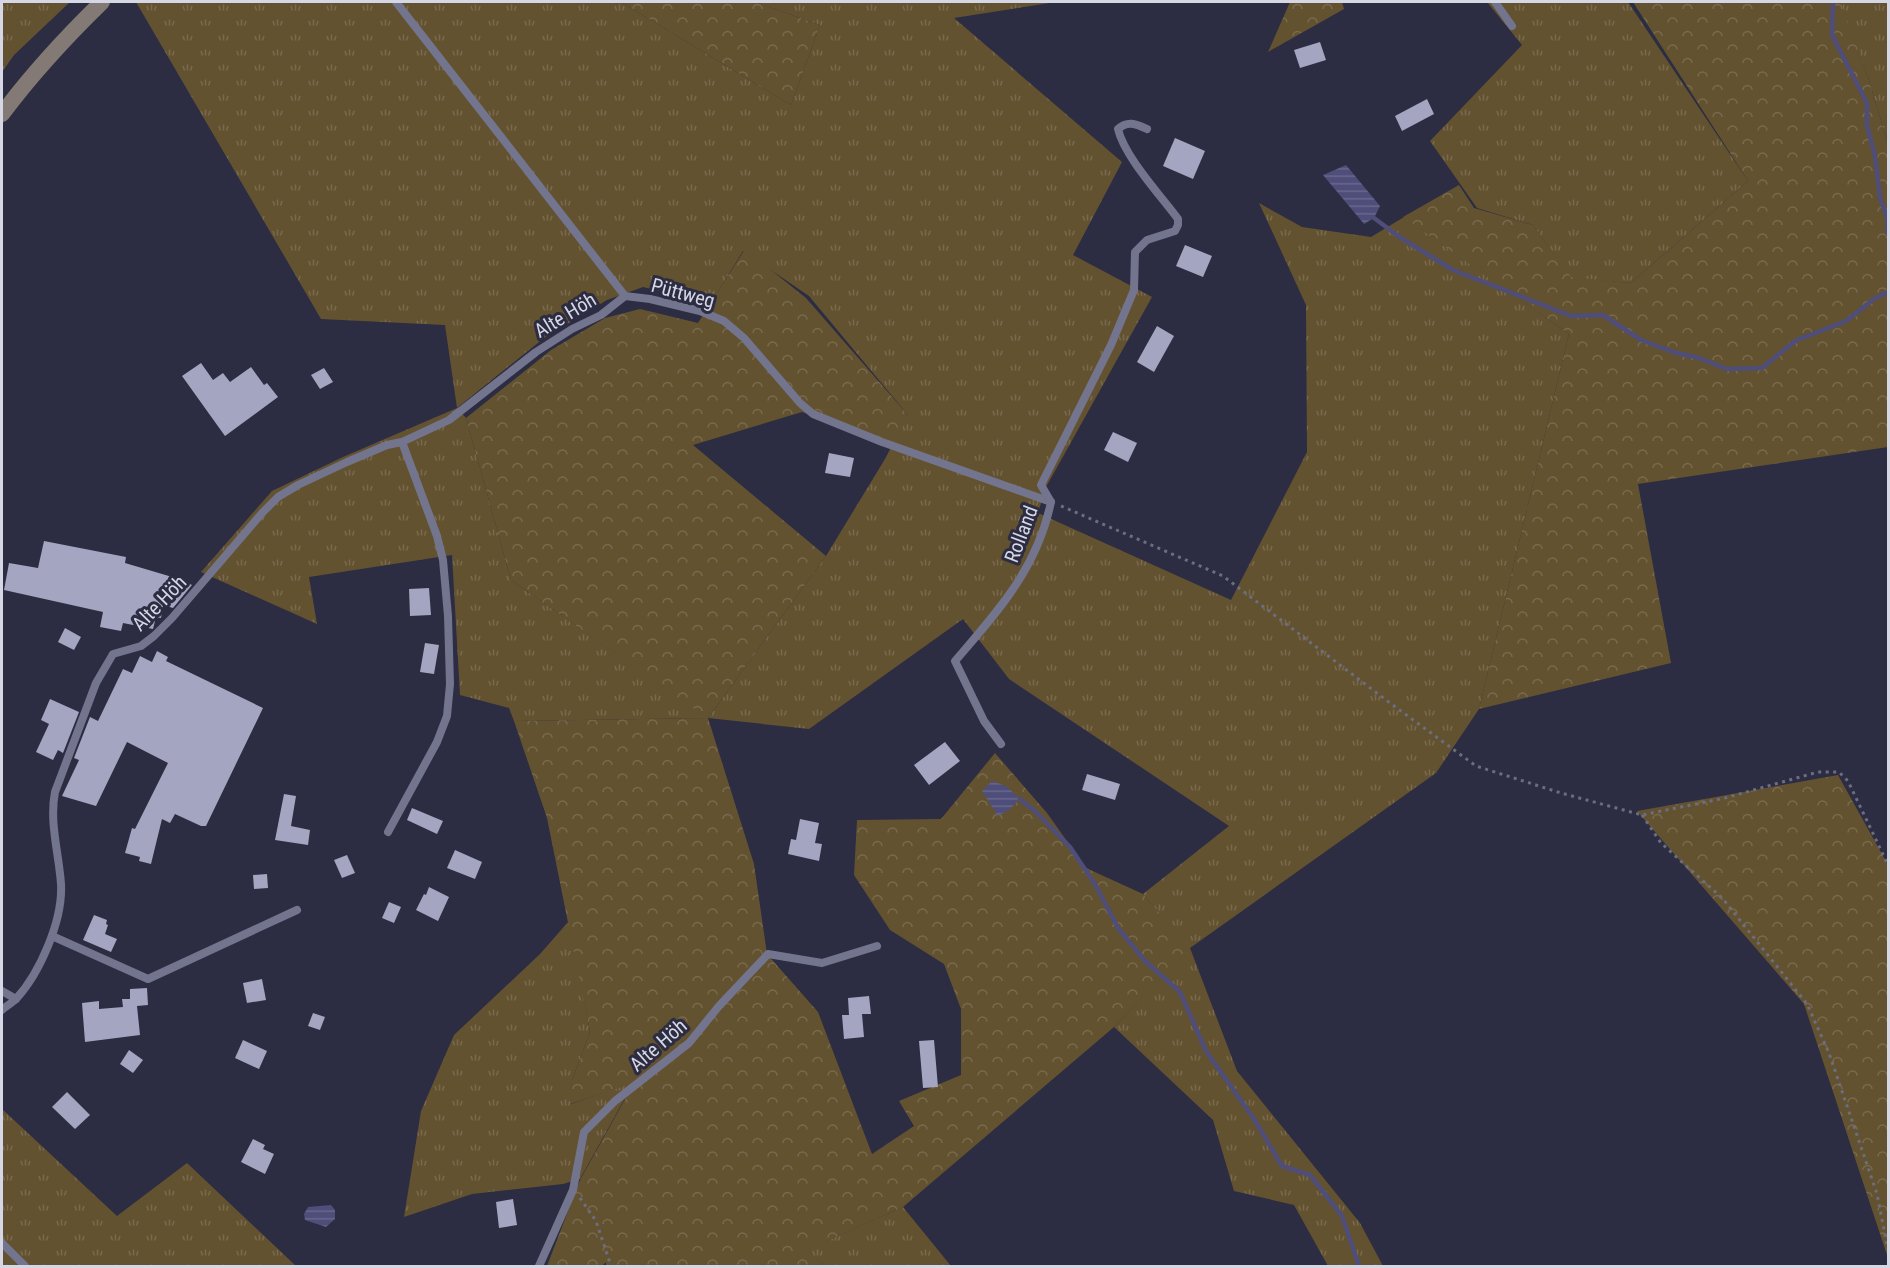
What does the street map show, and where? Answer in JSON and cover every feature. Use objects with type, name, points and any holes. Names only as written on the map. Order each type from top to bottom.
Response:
[{"type":"main road","points":[[2,114],[47,58],[102,2]]},
{"type":"lane","name":"Püttweg","points":[[396,2],[625,296],[700,311],[724,321],[744,338],[800,403],[813,414],[882,442],[1051,502]]},
{"type":"lane","points":[[1495,2],[1512,26]]},
{"type":"lane","name":"Rolland","points":[[1001,744],[984,720],[955,661],[1005,602],[1037,550],[1051,502],[1041,485],[1111,345],[1134,290],[1135,252],[1147,240],[1175,231],[1178,225],[1178,219],[1130,155],[1120,138],[1118,129],[1132,122],[1147,129]]},
{"type":"lane","name":"Alte Höh","points":[[2,1010],[16,999],[33,976],[52,936],[60,903],[61,886],[52,808],[55,792],[96,683],[113,654],[141,646],[154,636],[278,497],[347,462],[387,445],[402,442],[449,420],[536,352],[572,329],[601,315],[625,296]]},
{"type":"lane","points":[[388,832],[437,742],[447,716],[450,684],[448,616],[443,560],[437,536],[402,442]]},
{"type":"lane","points":[[52,936],[148,979],[297,910]]},
{"type":"lane","name":"Alte Höh","points":[[539,1266],[573,1190],[584,1132],[615,1101],[689,1043],[719,1006],[768,954],[822,963],[877,946]]},
{"type":"lane","points":[[2,991],[16,999]]},
{"type":"lane","points":[[2,1243],[25,1266]]},
{"type":"path","points":[[1051,502],[1223,576],[1390,704],[1476,766],[1641,815],[1725,798],[1818,772],[1839,772],[1848,781],[1888,864]]},
{"type":"path","points":[[1641,815],[1661,843],[1723,899],[1807,1004],[1829,1053],[1876,1194],[1888,1250]]},
{"type":"path","points":[[573,1190],[596,1221],[611,1266]]},
{"type":"green space","points":[[2,2],[70,2],[14,55],[2,72]]},
{"type":"green space","points":[[136,2],[621,2],[791,105],[820,25],[755,2],[1056,2],[954,18],[1122,162],[1073,255],[1152,297],[1046,487],[1038,513],[1231,600],[1307,452],[1306,305],[1259,203],[1302,227],[1371,237],[1404,217],[1569,334],[1479,709],[1436,773],[1190,948],[1237,1071],[1360,1223],[1383,1266],[1328,1266],[1294,1205],[1234,1191],[1213,1120],[1114,1027],[1189,948],[1143,894],[1229,826],[1009,679],[963,619],[809,729],[708,718],[826,556],[885,459],[908,415],[809,296],[743,251],[711,303],[643,287],[607,300],[544,338],[457,408],[445,325],[321,319]]},
{"type":"green space","points":[[621,2],[755,2],[820,25],[791,105]]},
{"type":"green space","points":[[1290,2],[1342,2],[1344,9],[1268,52]]},
{"type":"green space","points":[[1487,2],[1628,2],[1748,181],[1631,283],[1571,278],[1533,225],[1477,208],[1430,141],[1522,45]]},
{"type":"green space","points":[[1633,2],[1841,2],[1868,77],[1888,144],[1888,447],[1638,484],[1671,663],[1479,709],[1569,334],[1403,217],[1459,185],[1474,208],[1533,225],[1571,277],[1631,283],[1748,181]]},
{"type":"green space","points":[[1840,2],[1888,2],[1888,144],[1868,77]]},
{"type":"green space","points":[[745,249],[806,298],[908,415],[895,445],[802,412],[693,445],[826,556],[708,718],[754,864],[767,954],[818,1012],[872,1154],[914,1126],[899,1101],[961,1075],[961,1009],[944,964],[890,930],[854,875],[857,820],[941,819],[995,753],[1047,813],[1086,868],[1143,894],[1190,948],[1114,1027],[903,1207],[807,1250],[825,1266],[606,1266],[606,1262],[602,1266],[547,1266],[580,1180],[634,1083],[570,1104],[572,1080],[590,1032],[547,818],[514,721],[707,718],[511,580],[466,418],[551,350],[605,318],[640,309],[698,323]]},
{"type":"green space","points":[[457,408],[466,418],[511,580],[708,718],[514,721],[509,708],[460,695],[452,555],[309,577],[317,624],[201,572],[272,491],[343,457]]},
{"type":"green space","points":[[1838,775],[1888,865],[1888,1258],[1804,1004],[1637,811]]},
{"type":"green space","points":[[569,921],[590,1032],[572,1080],[571,1104],[634,1082],[580,1179],[563,1184],[472,1194],[404,1217],[421,1111],[454,1035],[540,954]]},
{"type":"green space","points":[[2,1109],[117,1216],[187,1163],[296,1266],[2,1266]]},
{"type":"green space","points":[[903,1207],[951,1266],[825,1266],[806,1250]]},
{"type":"shaded area","points":[[1346,165],[1380,206],[1374,218],[1364,224],[1323,175]]},
{"type":"shaded area","points":[[992,781],[1006,786],[1020,799],[1009,810],[998,816],[982,791]]},
{"type":"shaded area","points":[[331,1205],[335,1210],[335,1219],[326,1227],[305,1220],[304,1214],[308,1207]]},
{"type":"building","points":[[1320,42],[1326,60],[1300,68],[1294,50]]},
{"type":"building","points":[[1427,99],[1434,114],[1402,131],[1395,116]]},
{"type":"building","points":[[1175,138],[1205,151],[1193,179],[1163,166]]},
{"type":"building","points":[[1185,245],[1212,256],[1203,277],[1176,266]]},
{"type":"building","points":[[1157,326],[1174,336],[1154,372],[1137,362]]},
{"type":"building","points":[[201,363],[213,380],[223,373],[230,382],[251,367],[264,385],[267,383],[278,397],[225,436],[182,376]]},
{"type":"building","points":[[324,368],[333,382],[320,389],[311,375]]},
{"type":"building","points":[[1113,432],[1137,443],[1128,462],[1104,450]]},
{"type":"building","points":[[829,453],[854,458],[850,477],[825,473]]},
{"type":"building","points":[[44,541],[126,557],[125,563],[192,585],[173,608],[163,605],[161,618],[156,617],[153,629],[123,623],[121,631],[100,627],[103,612],[4,590],[9,563],[38,568]]},
{"type":"building","points":[[429,588],[431,615],[410,616],[409,589]]},
{"type":"building","points":[[65,628],[81,637],[74,650],[58,642]]},
{"type":"building","points":[[425,643],[439,645],[434,674],[420,672]]},
{"type":"building","points":[[157,651],[168,657],[166,661],[263,708],[206,826],[201,826],[175,814],[170,823],[162,819],[151,864],[139,861],[140,857],[125,853],[132,828],[135,829],[168,763],[127,742],[96,806],[62,796],[79,760],[74,758],[90,717],[98,721],[123,669],[132,673],[140,656],[152,662]]},
{"type":"building","points":[[50,699],[79,712],[63,753],[58,750],[53,760],[36,752],[49,724],[41,720]]},
{"type":"building","points":[[945,742],[960,761],[929,785],[914,765]]},
{"type":"building","points":[[1087,774],[1120,784],[1115,800],[1082,790]]},
{"type":"building","points":[[284,794],[296,796],[291,826],[310,830],[308,845],[275,840]]},
{"type":"building","points":[[412,808],[443,821],[437,834],[407,820]]},
{"type":"building","points":[[800,819],[819,823],[815,843],[822,844],[819,861],[788,854],[791,839],[796,840]]},
{"type":"building","points":[[455,850],[482,862],[475,879],[447,868]]},
{"type":"building","points":[[347,855],[355,873],[342,878],[334,860]]},
{"type":"building","points":[[267,874],[268,888],[254,889],[253,875]]},
{"type":"building","points":[[429,887],[449,897],[438,921],[416,910]]},
{"type":"building","points":[[389,902],[401,907],[394,923],[382,918]]},
{"type":"building","points":[[94,915],[107,920],[105,934],[117,939],[111,952],[83,940]]},
{"type":"building","points":[[262,979],[266,1000],[247,1003],[243,983]]},
{"type":"building","points":[[147,988],[148,1005],[137,1006],[140,1035],[85,1042],[82,1003],[99,1001],[99,1009],[123,1007],[122,999],[130,999],[130,989]]},
{"type":"building","points":[[869,996],[871,1014],[862,1014],[864,1037],[844,1039],[842,1015],[849,1015],[848,998]]},
{"type":"building","points":[[313,1013],[325,1017],[320,1030],[308,1026]]},
{"type":"building","points":[[243,1040],[267,1051],[259,1069],[235,1058]]},
{"type":"building","points":[[934,1040],[938,1087],[923,1088],[919,1041]]},
{"type":"building","points":[[129,1050],[143,1060],[133,1073],[120,1064]]},
{"type":"building","points":[[67,1092],[90,1115],[75,1129],[52,1107]]},
{"type":"building","points":[[253,1139],[265,1145],[263,1149],[274,1154],[265,1174],[241,1162]]},
{"type":"building","points":[[513,1199],[517,1225],[499,1228],[496,1202]]},
{"type":"waterway","points":[[1833,2],[1832,35],[1867,103],[1867,125],[1875,156],[1880,198],[1887,217],[1888,234]]},
{"type":"waterway","points":[[1374,218],[1401,238],[1453,270],[1571,316],[1603,315],[1641,340],[1727,369],[1762,368],[1795,341],[1846,321],[1874,299],[1888,292]]},
{"type":"waterway","points":[[1020,799],[1070,847],[1096,886],[1118,928],[1145,961],[1180,992],[1206,1051],[1254,1119],[1282,1166],[1310,1175],[1342,1216],[1359,1266]]}]
